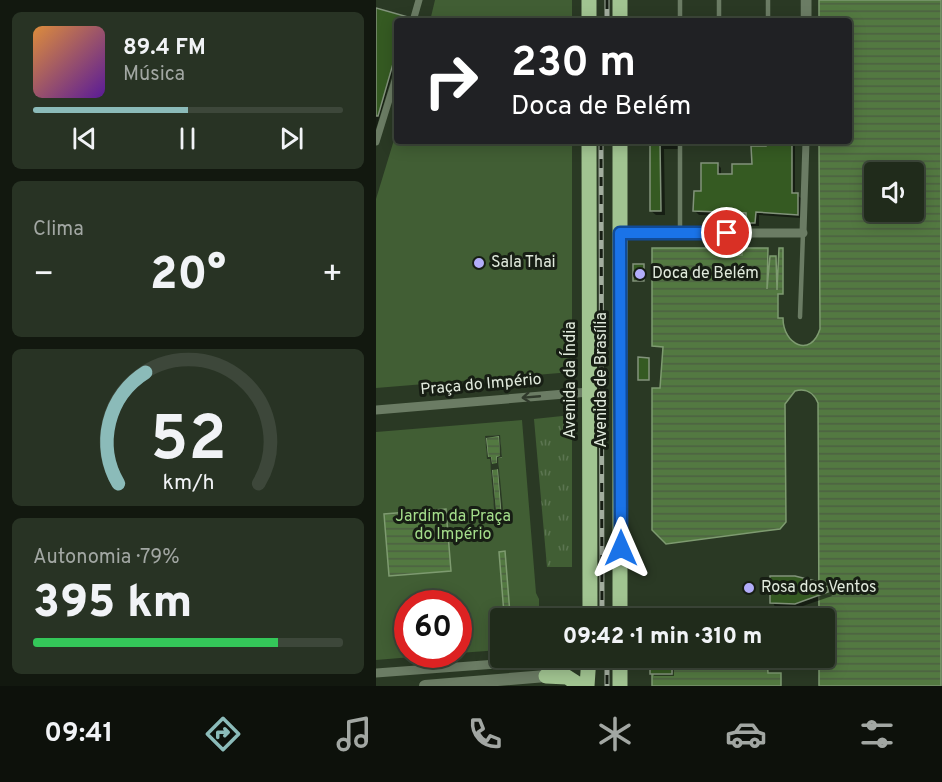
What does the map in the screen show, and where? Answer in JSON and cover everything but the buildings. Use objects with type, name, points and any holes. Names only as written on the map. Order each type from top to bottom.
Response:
[{"type":"main road","points":[[589,0],[589,18]]},
{"type":"main road","points":[[620,0],[620,18]]},
{"type":"main road","name":"Avenida da Índia","points":[[589,144],[590,608]]},
{"type":"main road","name":"Avenida de Brasília","points":[[620,144],[620,608]]},
{"type":"main road","points":[[587,686],[588,668]]},
{"type":"main road","points":[[620,668],[620,686]]},
{"type":"main road","points":[[546,676],[566,677],[581,686]]},
{"type":"street","points":[[414,18],[419,0]]},
{"type":"street","points":[[808,0],[808,18]]},
{"type":"street","points":[[376,142],[394,84]]},
{"type":"street","points":[[643,233],[804,233],[806,144]]},
{"type":"street","name":"Praça do Império","points":[[376,410],[589,392]]},
{"type":"street","points":[[376,674],[490,665]]},
{"type":"street","points":[[425,686],[546,676]]},
{"type":"lane","points":[[680,0],[680,18]]},
{"type":"lane","points":[[719,0],[720,18]]},
{"type":"lane","points":[[768,0],[768,18]]},
{"type":"lane","points":[[803,0],[803,18]]},
{"type":"lane","points":[[680,144],[680,233]]},
{"type":"lane","points":[[620,233],[643,233]]},
{"type":"lane","points":[[800,317],[804,233]]},
{"type":"green space","points":[[435,0],[572,0],[572,18],[431,18]]},
{"type":"green space","points":[[394,140],[394,144],[572,144],[572,372],[376,388],[376,199]]},
{"type":"green space","points":[[572,415],[572,567],[547,567],[534,419]]},
{"type":"green space","name":"Jardim da Praça do Império","points":[[522,420],[539,608],[490,608],[490,651],[472,652],[472,590],[394,590],[394,658],[376,660],[376,432]]},
{"type":"shaded area","points":[[819,0],[941,0],[941,686],[819,686],[819,668],[835,668],[835,608],[819,608],[818,403],[809,392],[795,391],[785,404],[786,522],[780,529],[666,544],[652,530],[652,388],[660,388],[663,347],[652,346],[652,248],[735,248],[735,255],[742,255],[742,248],[768,248],[767,289],[770,256],[776,256],[777,290],[779,248],[783,248],[783,294],[778,294],[778,318],[783,318],[784,327],[792,341],[804,345],[816,338],[820,329],[819,144],[852,144],[852,18],[819,18]]},
{"type":"shaded area","points":[[499,436],[501,457],[497,457],[502,520],[496,520],[491,458],[488,458],[486,437]]},
{"type":"shaded area","points":[[446,509],[451,571],[389,576],[384,514]]},
{"type":"shaded area","points":[[505,551],[510,608],[504,608],[499,552]]},
{"type":"shaded area","points":[[672,668],[768,668],[768,673],[781,673],[781,686],[652,686],[652,674],[672,674]]},
{"type":"pier","points":[[500,435],[502,457],[498,458],[504,520],[495,521],[490,459],[487,459],[485,436]],"holes":[[[499,436],[500,456],[497,457],[497,463],[492,464],[491,457],[488,457],[486,438]],[[498,469],[502,519],[497,520],[492,470]]]},
{"type":"railway","points":[[607,0],[607,18]]},
{"type":"railway","points":[[601,144],[602,608]]},
{"type":"railway","points":[[607,668],[607,686]]},
{"type":"place","name":"Sala Thai","points":[[479,263]]},
{"type":"place","name":"Doca de Belém","points":[[640,274]]},
{"type":"place","name":"Rosa dos Ventos","points":[[749,588]]},
{"type":"route","points":[[621,548],[620,233],[727,233]]}]
